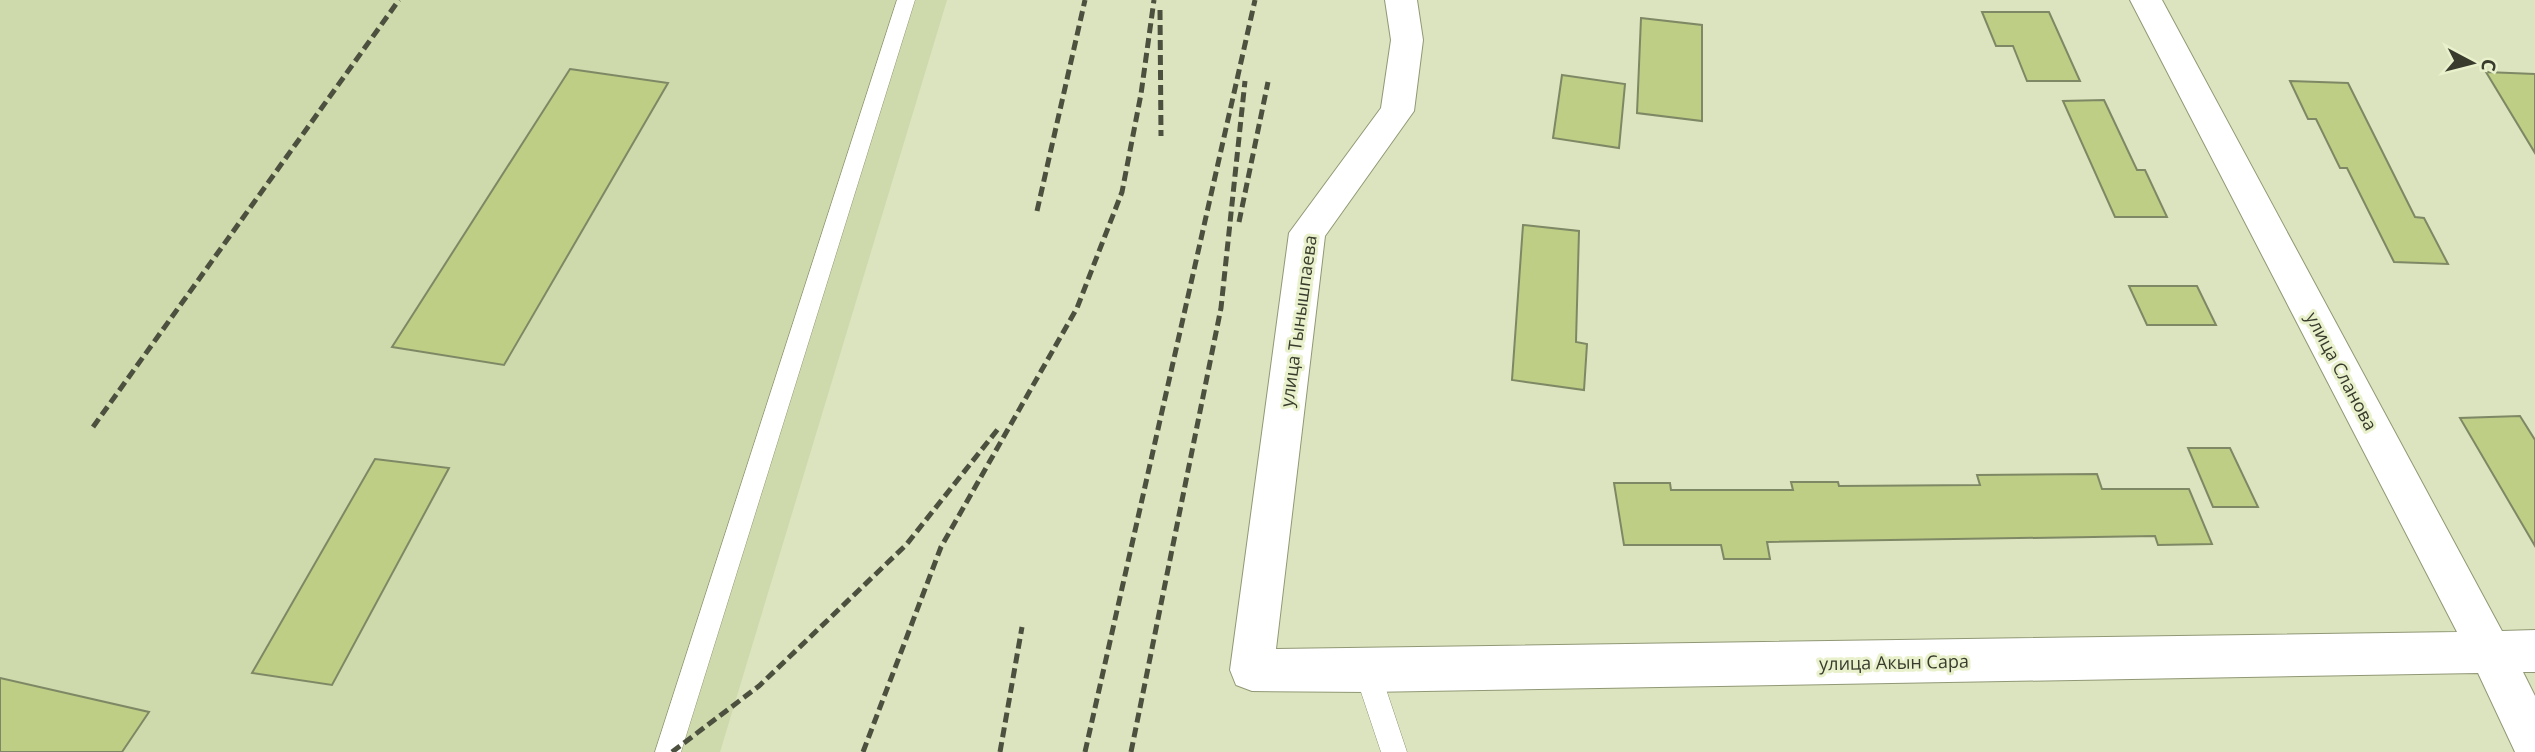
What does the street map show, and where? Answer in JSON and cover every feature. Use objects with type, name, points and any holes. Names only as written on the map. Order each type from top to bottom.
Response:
[{"type":"street","name":"улица Тынышпаева","points":[[1252,670],[1307,233],[1397,111],[1407,40],[1401,0]]},
{"type":"street","name":"улица Сланова","points":[[2146,0],[2490,651],[2535,744]]},
{"type":"street","name":"улица Акын Сара","points":[[1252,670],[1367,671],[2535,651]]},
{"type":"lane","points":[[668,752],[906,0]]},
{"type":"lane","points":[[1367,671],[1394,752]]},
{"type":"shaded area","points":[[0,0],[947,0],[720,752],[0,752]]},
{"type":"building","points":[[1982,12],[2049,12],[2080,81],[2027,81],[2013,46],[1996,46]]},
{"type":"building","points":[[1641,18],[1702,25],[1702,121],[1637,113]]},
{"type":"building","points":[[570,69],[668,83],[504,365],[392,347]]},
{"type":"building","points":[[2486,72],[2535,74],[2535,153]]},
{"type":"building","points":[[1562,75],[1625,84],[1619,148],[1553,138]]},
{"type":"building","points":[[2290,81],[2348,83],[2415,217],[2424,218],[2448,264],[2394,262],[2347,168],[2340,168],[2316,119],[2308,119]]},
{"type":"building","points":[[2104,100],[2137,170],[2145,170],[2167,217],[2115,217],[2063,101]]},
{"type":"building","points":[[1523,225],[1579,231],[1576,342],[1587,344],[1584,390],[1512,380]]},
{"type":"building","points":[[2129,286],[2197,286],[2216,325],[2147,325]]},
{"type":"building","points":[[2520,416],[2535,440],[2535,546],[2460,418]]},
{"type":"building","points":[[2188,448],[2230,448],[2258,507],[2213,507]]},
{"type":"building","points":[[375,459],[449,468],[332,685],[252,673]]},
{"type":"building","points":[[2097,474],[2102,489],[2189,489],[2212,544],[2158,545],[2155,536],[1767,542],[1770,559],[1724,559],[1721,545],[1624,545],[1614,483],[1670,483],[1671,490],[1793,490],[1791,482],[1838,482],[1839,486],[1980,485],[1977,475]]},
{"type":"building","points":[[0,678],[149,712],[122,752],[0,752]]},
{"type":"railway","points":[[93,427],[399,0]]},
{"type":"railway","points":[[1037,211],[1085,0]]},
{"type":"railway","points":[[863,752],[941,547],[1077,308],[1122,192],[1141,94],[1154,0]]},
{"type":"railway","points":[[1085,752],[1255,0]]},
{"type":"railway","points":[[1160,10],[1161,136]]},
{"type":"railway","points":[[1131,752],[1221,308],[1245,81]]},
{"type":"railway","points":[[1239,222],[1268,82]]},
{"type":"railway","points":[[672,752],[759,686],[906,545],[998,429]]},
{"type":"railway","points":[[1000,752],[1022,627]]}]
